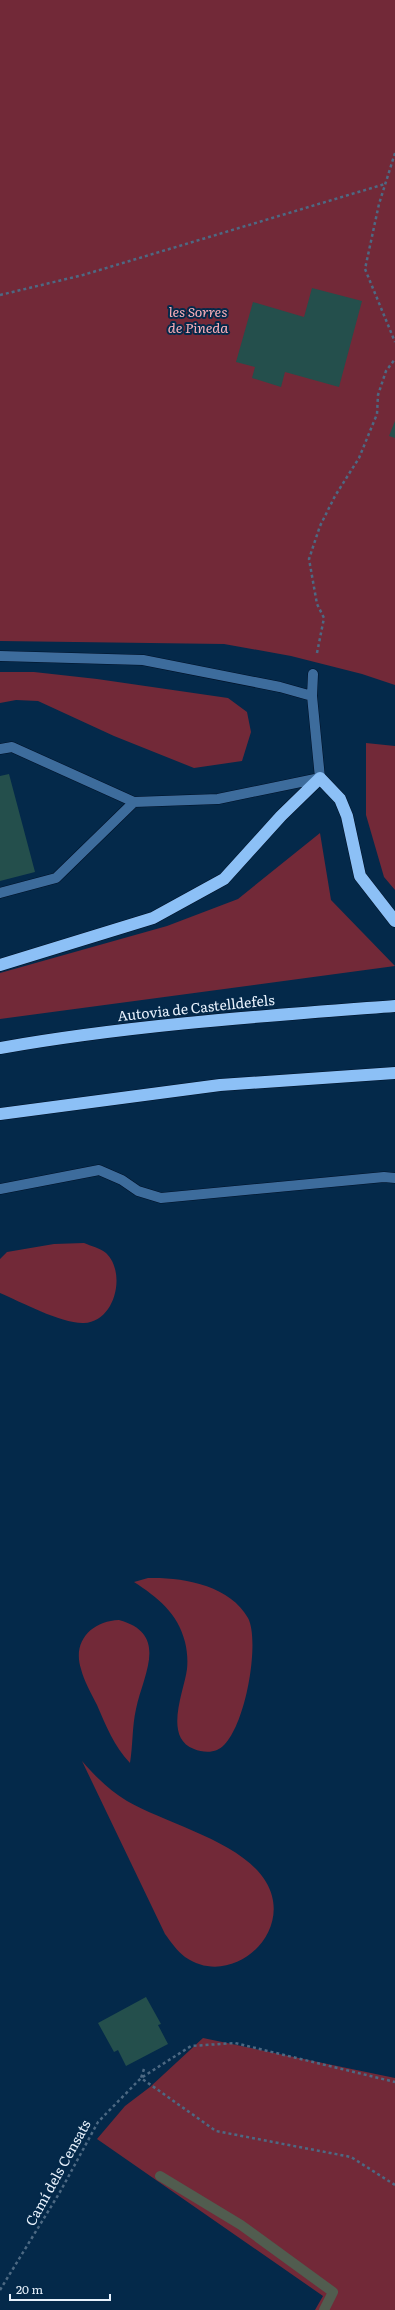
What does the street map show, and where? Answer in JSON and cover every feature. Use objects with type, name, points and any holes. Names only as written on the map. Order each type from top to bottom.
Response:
[{"type":"highway","points":[[0,965],[153,918],[224,879],[281,816],[320,778],[340,799],[345,810],[360,876],[395,921]]},
{"type":"highway","name":"Autovia de Castelldefels","points":[[0,1048],[49,1039],[225,1019],[395,1006]]},
{"type":"highway","points":[[0,1114],[220,1085],[395,1073]]},
{"type":"lane","points":[[0,656],[143,660],[280,686],[312,696]]},
{"type":"lane","points":[[0,749],[12,747],[134,802],[218,799],[320,778],[312,696],[313,674]]},
{"type":"lane","points":[[0,893],[56,878],[134,802]]},
{"type":"lane","points":[[0,1189],[99,1170],[122,1180],[138,1191],[161,1198],[384,1177],[395,1178]]},
{"type":"path","points":[[395,153],[385,184],[365,268],[395,342]]},
{"type":"path","points":[[0,295],[83,275],[385,184]]},
{"type":"path","points":[[313,674],[324,618],[315,598],[309,559],[320,526],[335,496],[359,458],[377,414],[378,396],[386,371],[395,359]]},
{"type":"path","name":"Camí dels Censats","points":[[0,2290],[60,2192],[98,2122],[141,2078],[191,2046],[235,2043],[395,2082]]},
{"type":"path","points":[[144,2069],[141,2078],[216,2131],[351,2157],[395,2185]]},
{"type":"green space","name":"les Sorres de Pineda","points":[[0,0],[395,0],[395,685],[362,674],[291,656],[224,644],[0,641]]},
{"type":"green space","points":[[0,672],[34,672],[97,679],[228,698],[247,712],[251,732],[242,761],[194,768],[114,736],[38,701],[16,700],[0,703]]},
{"type":"green space","points":[[366,743],[395,746],[395,890],[384,877],[366,815]]},
{"type":"green space","points":[[320,833],[331,900],[395,966],[0,1019],[0,973],[167,926],[238,899]]},
{"type":"green space","points":[[84,1243],[98,1248],[106,1253],[116,1272],[116,1284],[110,1306],[95,1321],[84,1323],[65,1320],[42,1312],[0,1293],[0,1259],[7,1252],[54,1244]]},
{"type":"green space","points":[[148,1578],[175,1579],[204,1585],[230,1598],[240,1607],[248,1618],[252,1630],[252,1647],[248,1689],[235,1728],[227,1742],[217,1750],[206,1752],[194,1749],[185,1743],[179,1735],[177,1724],[178,1713],[187,1669],[186,1645],[182,1632],[172,1614],[151,1594],[134,1582]]},
{"type":"green space","points":[[119,1620],[135,1626],[144,1635],[149,1645],[147,1670],[135,1716],[130,1763],[119,1750],[107,1728],[84,1678],[79,1659],[79,1650],[86,1634],[100,1624]]},
{"type":"green space","points":[[82,1761],[114,1792],[127,1801],[203,1835],[240,1856],[255,1868],[266,1882],[273,1901],[273,1919],[266,1936],[254,1951],[239,1961],[222,1966],[203,1965],[185,1957],[177,1949],[165,1934]]},
{"type":"green space","points":[[203,2038],[395,2078],[395,2310],[315,2310],[323,2296],[97,2139],[125,2106],[150,2087]]},
{"type":"building","points":[[312,288],[362,301],[339,387],[285,372],[281,387],[252,378],[255,367],[236,362],[253,302],[304,317]]},
{"type":"building","points":[[395,421],[395,438],[389,436]]},
{"type":"building","points":[[9,774],[35,872],[0,881],[0,776]]},
{"type":"building","points":[[146,1997],[161,2024],[158,2025],[168,2044],[126,2066],[118,2050],[114,2052],[98,2023]]},
{"type":"waterway","points":[[160,2176],[241,2225],[333,2292],[324,2310]]}]
